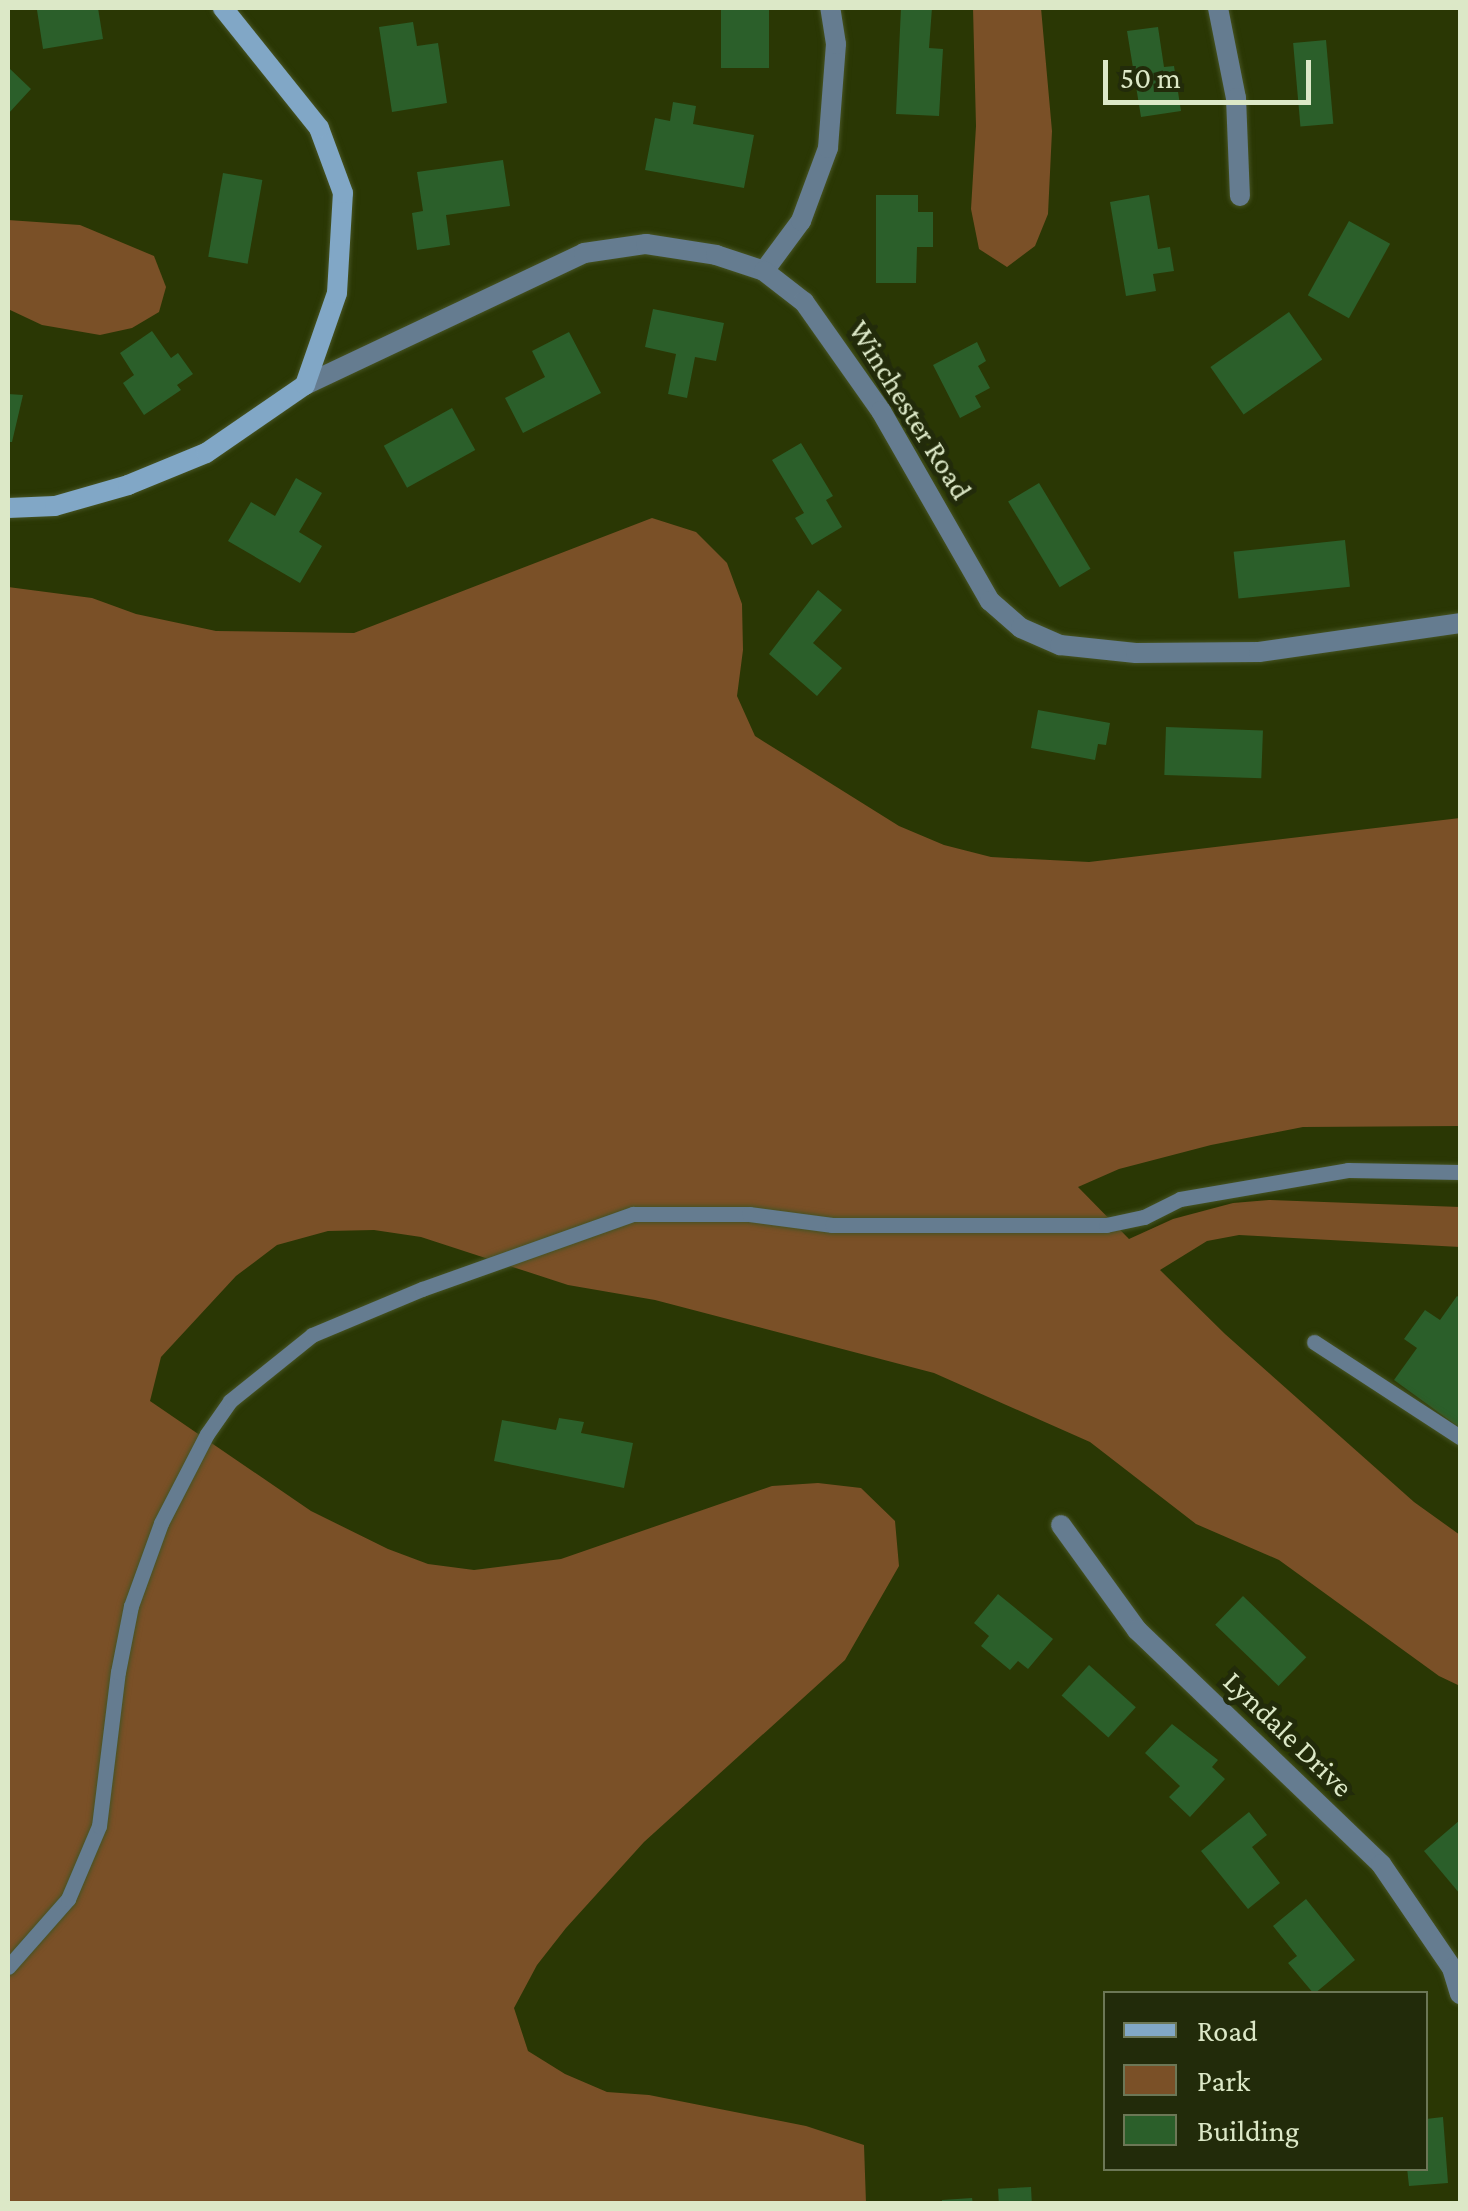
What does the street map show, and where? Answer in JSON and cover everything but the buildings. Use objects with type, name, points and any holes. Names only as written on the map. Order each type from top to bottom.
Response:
[{"type":"street","points":[[8,508],[54,506],[128,485],[206,453],[305,385],[336,293],[343,193],[319,128],[223,8]]},
{"type":"street","points":[[764,270],[801,221],[828,148],[836,44],[830,8]]},
{"type":"street","points":[[1218,8],[1236,98],[1240,196]]},
{"type":"street","name":"Winchester Road","points":[[305,385],[584,252],[646,244],[716,255],[764,270],[804,302],[881,411],[990,600],[1021,628],[1060,645],[1136,653],[1224,653],[1259,652],[1460,623]]},
{"type":"street","name":"Lyndale Drive","points":[[1061,1525],[1137,1630],[1381,1864],[1452,1968],[1460,1994]]},
{"type":"lane","points":[[8,1967],[68,1899],[99,1826],[118,1672],[131,1606],[161,1522],[206,1434],[230,1400],[312,1335],[422,1290],[634,1214],[748,1214],[832,1225],[1106,1226],[1144,1217],[1180,1199],[1348,1170],[1460,1172]]},
{"type":"lane","points":[[1314,1342],[1460,1437]]},
{"type":"green space","points":[[973,8],[1041,8],[1052,131],[1048,214],[1035,246],[1007,267],[979,249],[971,209],[976,126]]},
{"type":"green space","points":[[8,220],[80,225],[154,256],[166,287],[159,312],[132,328],[100,335],[42,325],[8,309]]},
{"type":"green space","points":[[652,518],[696,532],[727,563],[742,604],[743,650],[737,696],[755,736],[899,826],[944,845],[991,857],[1089,862],[1460,818],[1460,1126],[1303,1127],[1119,1169],[1078,1187],[1129,1239],[1173,1219],[1233,1203],[1269,1200],[1460,1207],[1460,1247],[1239,1235],[1207,1241],[1160,1270],[1225,1334],[1414,1502],[1460,1535],[1460,1686],[1439,1676],[1279,1560],[1196,1524],[1090,1442],[934,1373],[655,1300],[568,1285],[421,1237],[374,1230],[328,1231],[277,1245],[236,1276],[161,1357],[150,1401],[311,1511],[388,1549],[428,1564],[474,1570],[561,1559],[772,1486],[818,1483],[861,1488],[895,1521],[899,1566],[845,1660],[644,1842],[537,1965],[514,2008],[528,2051],[565,2074],[607,2092],[649,2095],[806,2126],[864,2145],[866,2203],[8,2204],[8,587],[92,598],[136,614],[216,631],[354,633]]}]
